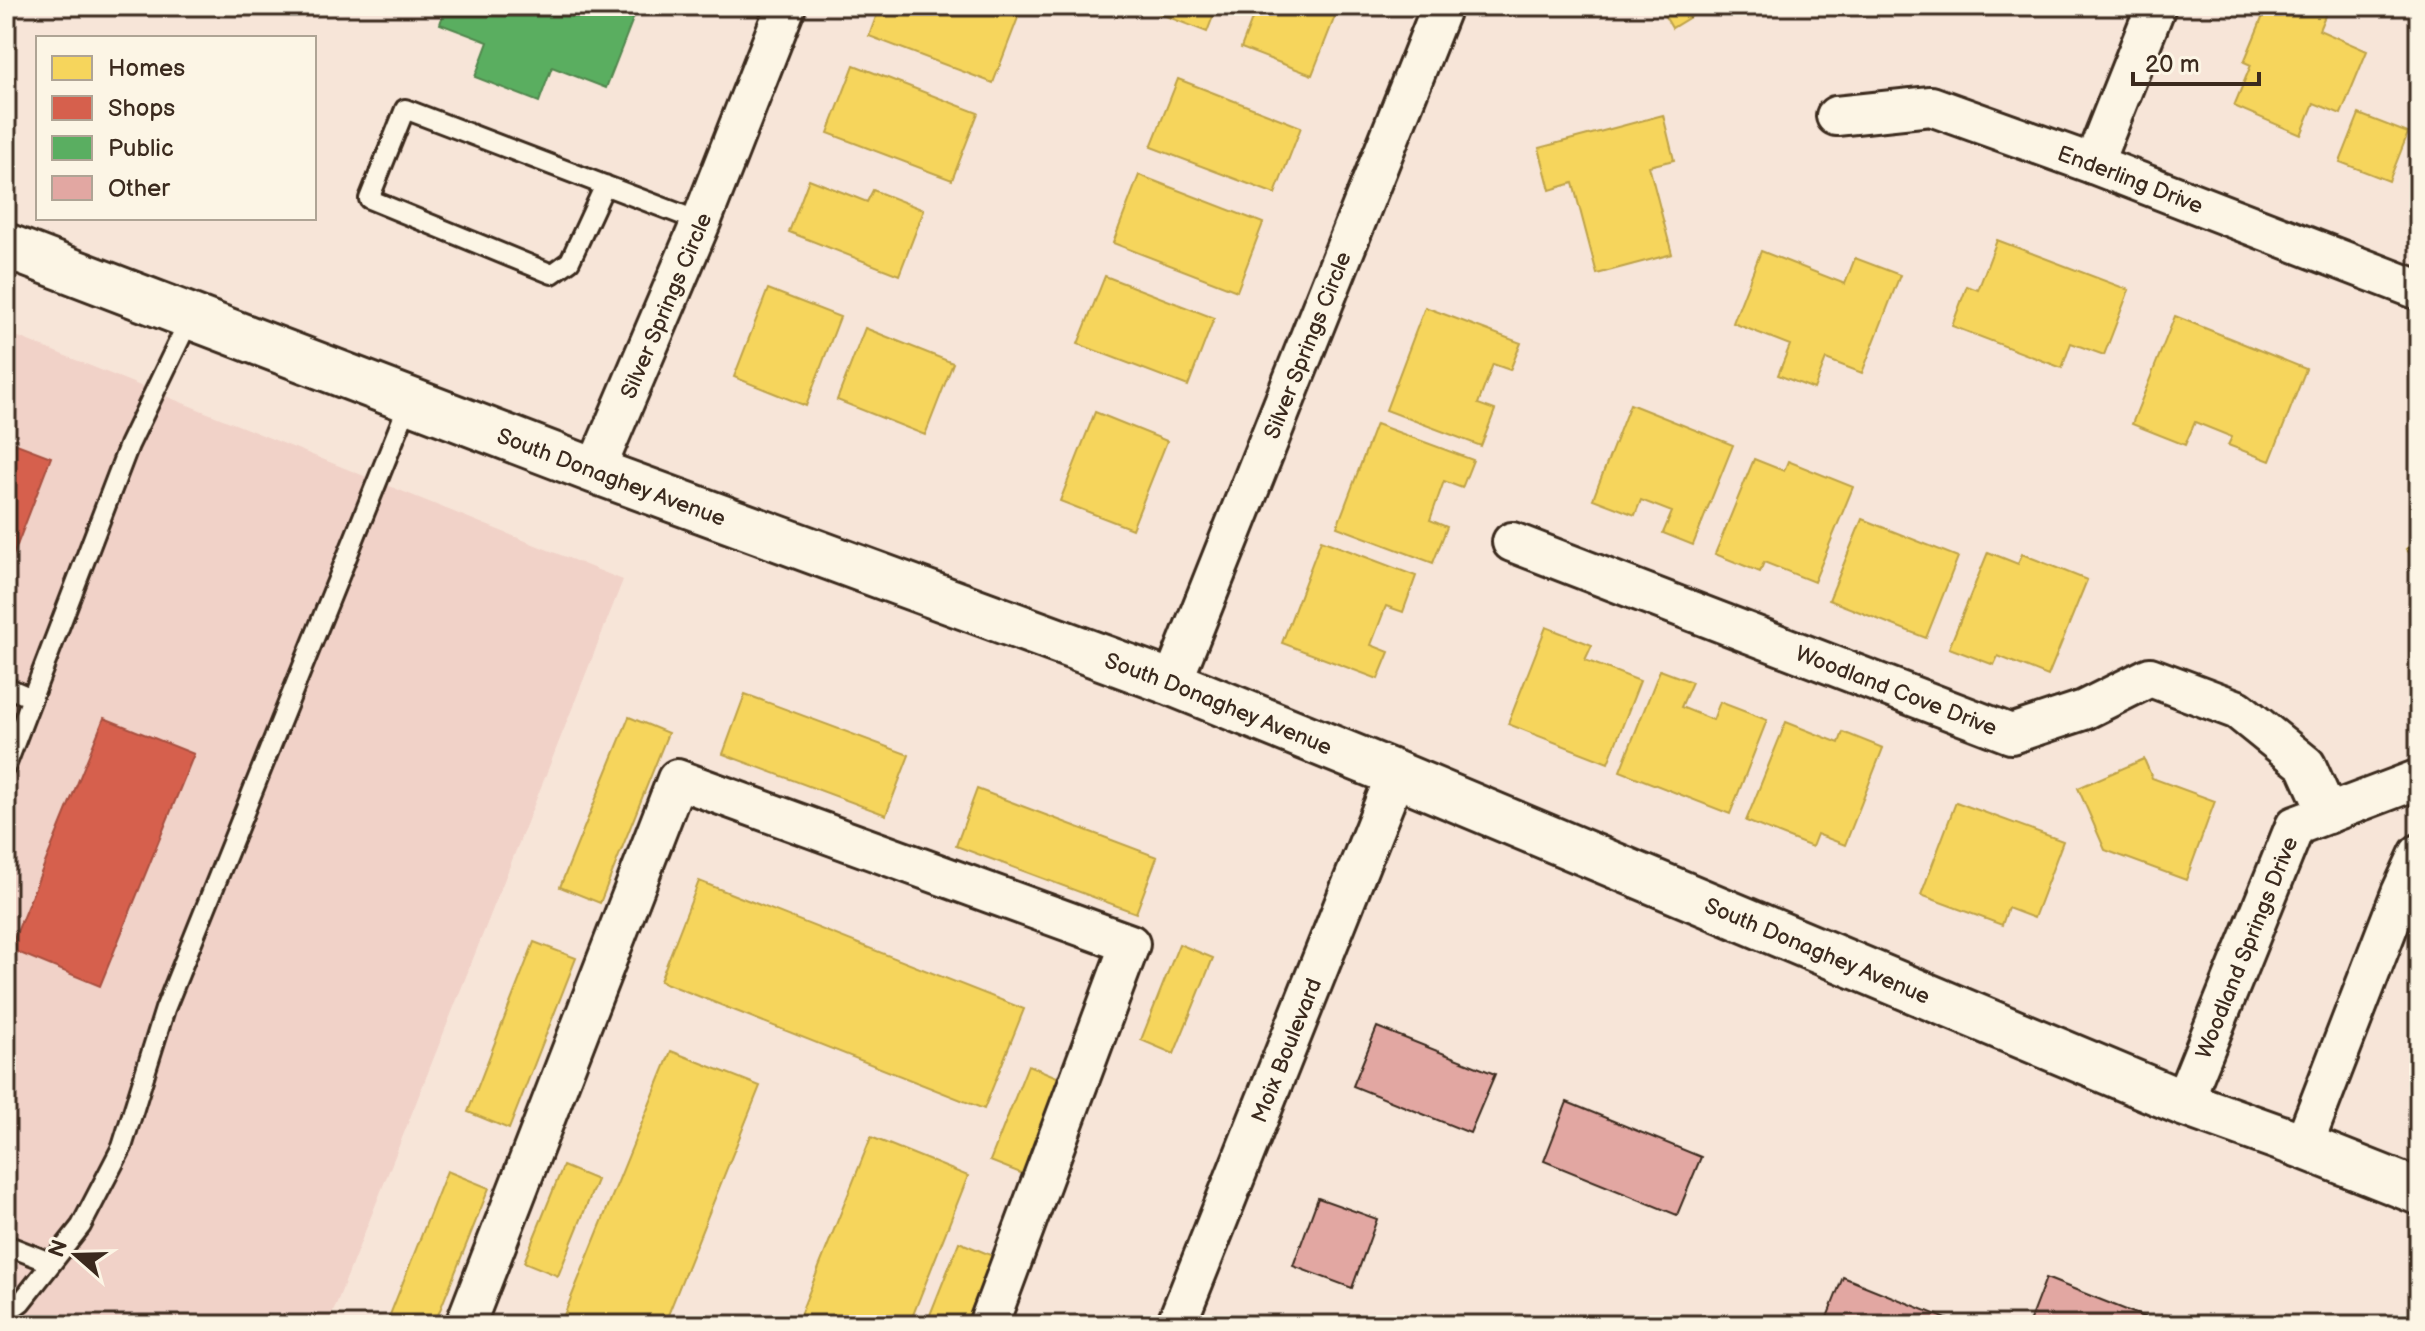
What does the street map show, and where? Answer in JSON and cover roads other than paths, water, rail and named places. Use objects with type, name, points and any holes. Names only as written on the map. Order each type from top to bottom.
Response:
[{"type":"street","name":"Silver Springs Circle","points":[[595,471],[701,222],[786,6]]},
{"type":"street","name":"Silver Springs Circle","points":[[1172,683],[1442,6]]},
{"type":"street","points":[[2093,164],[2156,6]]},
{"type":"street","name":"Enderling Drive","points":[[1836,116],[1931,106],[2093,164],[2419,290]]},
{"type":"street","name":"South Donaghey Avenue","points":[[6,246],[595,471],[1172,683],[2183,1103],[2419,1192]]},
{"type":"street","name":"Woodland Cove Drive","points":[[1512,542],[2011,734],[2084,710],[2150,677],[2238,710],[2306,765],[2328,814]]},
{"type":"street","name":"Moix Boulevard","points":[[1176,1325],[1396,774]]},
{"type":"street","points":[[465,1325],[677,779],[1130,944],[988,1325]]},
{"type":"street","name":"Woodland Springs Drive","points":[[2183,1103],[2295,826],[2419,779]]},
{"type":"street","points":[[2303,1146],[2419,854]]},
{"type":"lane","points":[[605,185],[570,261],[552,274],[369,199],[405,109],[605,185],[701,222]]},
{"type":"lane","points":[[6,766],[129,445],[190,318]]},
{"type":"lane","points":[[6,1313],[21,1302],[81,1226],[122,1147],[165,1009],[410,400]]},
{"type":"lane","points":[[6,687],[32,698]]},
{"type":"lane","points":[[6,1245],[52,1263]]}]
